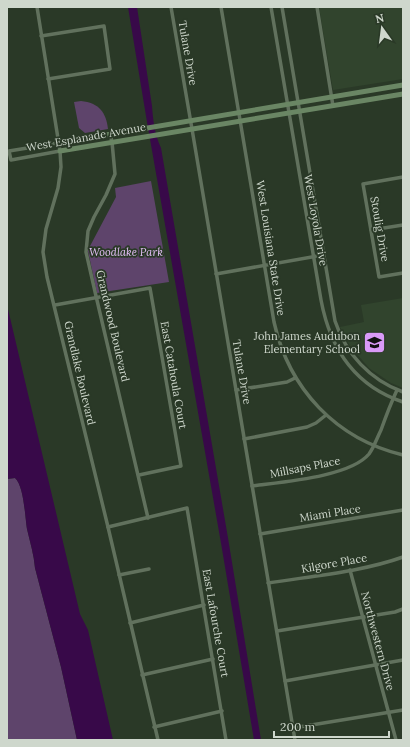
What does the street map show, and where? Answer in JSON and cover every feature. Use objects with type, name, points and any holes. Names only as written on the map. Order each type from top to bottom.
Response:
[{"type":"street","name":"Grandlake Boulevard","points":[[37,7],[60,151],[61,167],[58,188],[46,229],[43,252],[47,277],[55,304],[158,740]]},
{"type":"street","name":"Tulane Drive","points":[[170,7],[295,740]]},
{"type":"street","name":"West Louisiana State Drive","points":[[221,7],[264,265],[276,332],[282,350],[295,378],[326,415],[340,426],[374,445],[403,455]]},
{"type":"street","name":"West Loyola Drive","points":[[271,7],[288,114],[323,311],[329,333],[343,358],[356,374],[376,389],[393,399],[403,402]]},
{"type":"street","name":"West Loyola Drive","points":[[282,7],[333,315],[342,339],[351,354],[364,368],[381,382],[403,392]]},
{"type":"street","points":[[317,7],[333,106]]},
{"type":"street","points":[[41,36],[104,26],[110,69],[48,79]]},
{"type":"street","name":"West Esplanade Avenue","points":[[403,86],[140,128],[9,151],[10,160],[403,94]]},
{"type":"street","name":"Grandwood Boulevard","points":[[110,134],[115,174],[88,231],[86,252],[148,518]]},
{"type":"street","name":"Stoulig Drive","points":[[403,177],[363,184],[379,277],[403,273]]},
{"type":"street","points":[[371,230],[403,225]]},
{"type":"street","points":[[216,274],[323,255]]},
{"type":"street","name":"East Catahoula Court","points":[[96,296],[150,288],[181,466],[139,475]]},
{"type":"street","points":[[55,304],[96,296]]},
{"type":"street","points":[[236,390],[287,382],[295,378]]},
{"type":"street","name":"Millsaps Place","points":[[252,486],[322,475],[338,471],[360,462],[368,455],[374,445],[397,390]]},
{"type":"street","points":[[244,439],[307,427],[316,424],[326,415]]},
{"type":"street","name":"East Lafourche Court","points":[[148,518],[187,508],[226,740]]},
{"type":"street","name":"Miami Place","points":[[260,534],[403,510]]},
{"type":"street","points":[[108,527],[148,518]]},
{"type":"street","name":"Kilgore Place","points":[[268,583],[350,570],[393,561],[403,557]]},
{"type":"street","points":[[119,575],[149,569]]},
{"type":"street","name":"Northwestern Drive","points":[[350,570],[396,740]]},
{"type":"street","points":[[130,623],[204,605]]},
{"type":"street","points":[[277,631],[395,612],[403,609]]},
{"type":"street","points":[[142,675],[213,659]]},
{"type":"street","points":[[285,680],[403,660]]},
{"type":"street","points":[[293,728],[403,710]]},
{"type":"street","points":[[154,727],[222,711]]},
{"type":"shaded area","points":[[128,7],[137,7],[154,122],[157,138],[161,148],[261,740],[254,740]]},
{"type":"shaded area","points":[[319,7],[403,7],[403,79],[333,90]]},
{"type":"shaded area","name":"John James Audubon Elementary School","points":[[403,298],[403,388],[391,383],[369,368],[350,346],[340,327],[364,322],[361,305]]},
{"type":"shaded area","points":[[7,305],[80,614],[88,630],[113,740],[77,740],[61,667],[35,568],[22,494],[15,478],[7,479]]},
{"type":"green space","points":[[81,101],[93,104],[100,109],[107,123],[108,129],[85,133],[79,128],[74,102]]},
{"type":"green space","name":"Woodlake Park","points":[[151,181],[169,282],[97,293],[88,251],[116,197],[115,188]]},
{"type":"green space","points":[[15,478],[22,494],[35,568],[61,667],[77,740],[7,740],[7,479]]},
{"type":"place","name":"John James Audubon Elementary School","points":[[375,342]]}]
